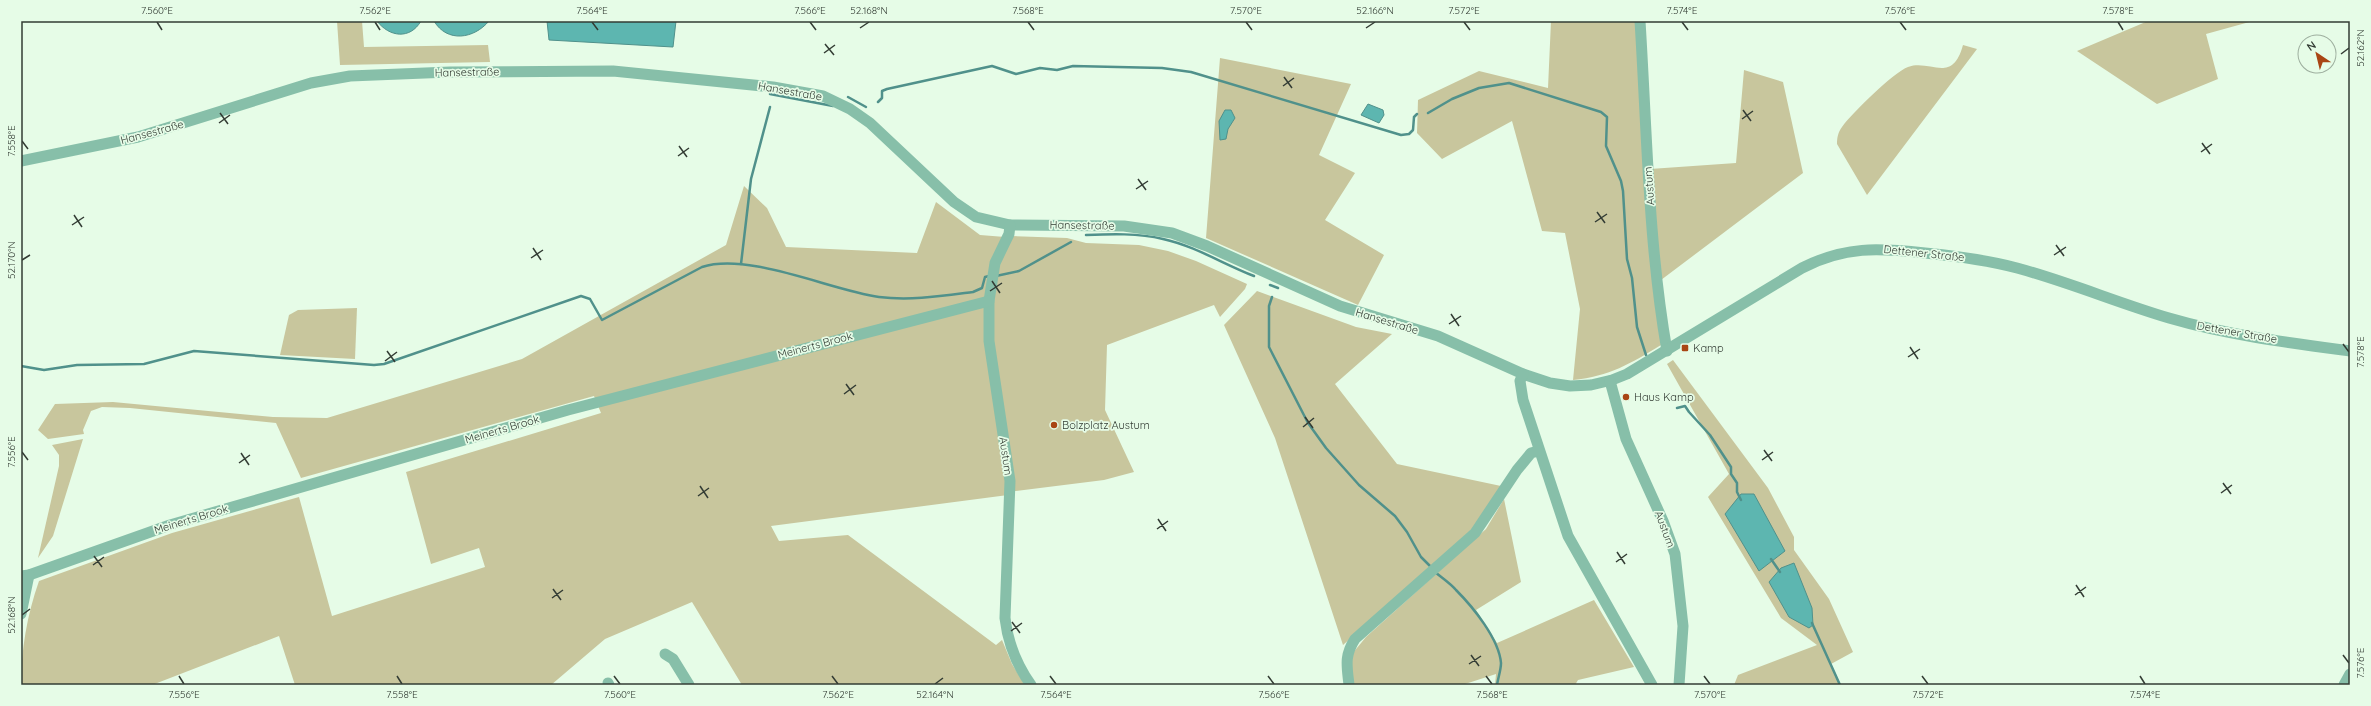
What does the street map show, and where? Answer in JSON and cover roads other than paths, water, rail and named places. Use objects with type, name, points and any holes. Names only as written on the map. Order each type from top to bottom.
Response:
[{"type":"street","name":"Austum","points":[[1640,21],[1648,180],[1657,281],[1667,351]]},
{"type":"street","name":"Hansestraße","points":[[21,161],[138,137],[329,79],[398,74],[613,71],[773,87],[823,96],[850,109],[870,124],[966,211],[991,222],[1010,224],[1124,226],[1172,233],[1207,246],[1340,306],[1438,336],[1523,374]]},
{"type":"street","name":"Austum","points":[[1010,224],[1009,234],[995,263],[989,301],[989,341],[1010,481],[1005,618],[1007,638],[1014,657],[1032,685]]},
{"type":"street","name":"Dettener Straße","points":[[1523,374],[1550,383],[1570,386],[1610,381],[1627,374],[1667,351],[1819,259],[1848,251],[1877,249],[1973,258],[2018,268],[2170,319],[2230,332],[2350,351]]},
{"type":"street","name":"Meinerts Brook","points":[[25,575],[170,524],[568,410],[989,301]]},
{"type":"street","points":[[1523,374],[1520,391],[1538,451],[1568,536],[1652,685]]},
{"type":"street","name":"Austum","points":[[1610,381],[1626,439],[1675,554],[1683,626],[1679,685]]},
{"type":"street","points":[[1348,685],[1346,657],[1355,639],[1474,533],[1517,470],[1531,453],[1538,451]]},
{"type":"street","points":[[21,614],[25,575]]},
{"type":"street","points":[[666,654],[673,659],[689,685]]},
{"type":"street","points":[[2344,685],[2350,674]]},
{"type":"water","points":[[377,21],[421,21],[411,31],[405,34],[399,34],[387,30]]},
{"type":"water","points":[[434,21],[489,21],[476,32],[461,36],[446,33],[439,28]]},
{"type":"water","points":[[547,21],[676,21],[673,47],[549,40]]},
{"type":"water","points":[[1368,104],[1383,110],[1384,115],[1379,123],[1361,115]]},
{"type":"water","points":[[1225,110],[1231,110],[1235,118],[1228,129],[1226,139],[1220,140],[1219,121]]},
{"type":"water","points":[[1741,494],[1754,494],[1785,551],[1759,571],[1725,514]]},
{"type":"water","points":[[1794,563],[1812,608],[1813,625],[1809,628],[1789,617],[1769,582],[1781,568]]},
{"type":"waterway","points":[[878,102],[882,98],[882,91],[887,89],[992,66],[1016,74],[1040,68],[1057,70],[1073,66],[1162,68],[1191,72],[1401,135],[1409,134],[1413,130],[1414,117],[1417,114]]},
{"type":"waterway","points":[[1428,113],[1452,99],[1479,88],[1509,83],[1601,112],[1607,117],[1606,146],[1621,181],[1623,191],[1627,259],[1632,278],[1637,327],[1646,355]]},
{"type":"waterway","points":[[770,94],[833,106]]},
{"type":"waterway","points":[[848,97],[866,107]]},
{"type":"waterway","points":[[741,264],[751,179],[770,107]]},
{"type":"waterway","points":[[1086,235],[1115,234],[1163,239],[1186,246],[1254,276]]},
{"type":"waterway","points":[[996,276],[1019,271],[1071,242]]},
{"type":"waterway","points":[[21,366],[44,370],[77,365],[144,364],[194,351],[374,365],[384,364],[581,296],[590,299],[602,320],[702,267],[721,264],[743,264],[766,268],[859,293],[891,298],[926,298],[973,292],[982,288],[985,277],[989,276]]},
{"type":"waterway","points":[[1270,285],[1278,288]]},
{"type":"waterway","points":[[1272,297],[1269,306],[1269,347],[1308,423],[1326,448],[1359,485],[1395,516],[1407,532],[1421,557],[1432,568]]},
{"type":"waterway","points":[[1677,408],[1685,406],[1710,435],[1731,467],[1731,474],[1737,483],[1737,492],[1741,500]]},
{"type":"waterway","points":[[1771,559],[1780,572]]},
{"type":"waterway","points":[[1435,572],[1463,597],[1477,614],[1496,644],[1501,663],[1497,685]]},
{"type":"waterway","points":[[1812,623],[1840,685]]},
{"type":"place","name":"Kamp","points":[[1685,348]]},
{"type":"place","name":"Haus Kamp","points":[[1626,397]]},
{"type":"place","name":"Bolzplatz Austum","points":[[1054,425]]}]
